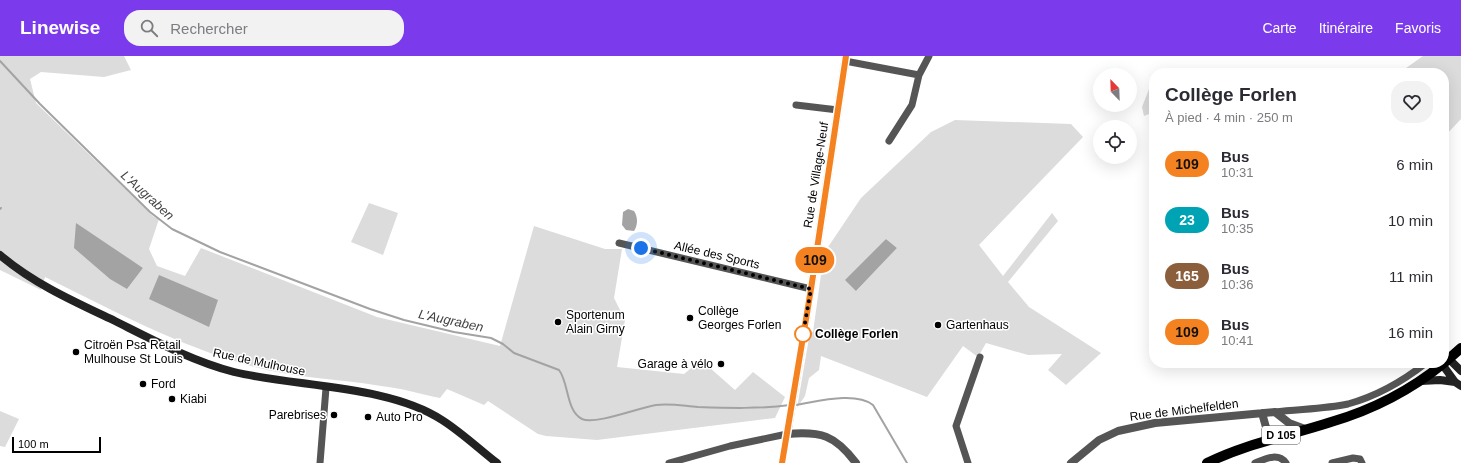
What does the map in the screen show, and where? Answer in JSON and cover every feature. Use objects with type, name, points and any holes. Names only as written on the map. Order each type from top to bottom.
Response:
[{"type":"main road","name":"Rue de Mulhouse","points":[[0,255],[30,278],[51,290],[196,360],[250,375],[374,395],[422,409],[442,420],[496,463]]},
{"type":"main road","name":"D 105","points":[[1449,358],[1461,348]]},
{"type":"main road","points":[[1449,364],[1461,371]]},
{"type":"main road","name":"D 105","points":[[1207,463],[1232,450],[1358,413],[1385,401],[1420,381],[1437,368]]},
{"type":"main road","points":[[1449,368],[1458,384]]},
{"type":"main road","points":[[1420,381],[1440,380],[1458,384]]},
{"type":"street","points":[[889,141],[912,105],[919,74],[929,56]]},
{"type":"street","points":[[846,59],[919,74]]},
{"type":"street","name":"Rue de Village-Neuf","points":[[782,463],[811,289],[846,59]]},
{"type":"street","points":[[796,105],[838,110]]},
{"type":"street","name":"Allée des Sports","points":[[619,243],[811,289]]},
{"type":"street","points":[[968,463],[956,426],[980,357]]},
{"type":"street","points":[[1275,412],[1347,404],[1376,395],[1419,368]]},
{"type":"street","points":[[320,463],[326,388]]},
{"type":"street","points":[[1275,412],[1289,424],[1305,429]]},
{"type":"street","name":"Rue de Michelfelden","points":[[1071,463],[1099,440],[1118,431],[1155,423],[1275,412]]},
{"type":"street","points":[[1262,413],[1270,438]]},
{"type":"street","points":[[669,463],[730,446],[787,434],[814,433],[829,436],[841,445],[856,463]]},
{"type":"street","points":[[1255,463],[1277,457],[1281,458],[1286,463]]},
{"type":"street","points":[[1332,463],[1353,458],[1360,459],[1362,463]]},
{"type":"shaded area","points":[[0,56],[124,56],[131,70],[104,77],[41,72],[30,79],[36,103],[154,217],[159,219],[149,249],[157,266],[185,276],[201,248],[377,317],[500,346],[534,226],[605,249],[622,249],[614,298],[625,320],[617,367],[684,374],[701,360],[735,390],[753,372],[785,397],[775,418],[597,440],[546,436],[538,434],[488,401],[484,405],[447,389],[440,398],[396,388],[299,376],[267,370],[224,358],[172,338],[45,277],[41,290],[0,270]],"holes":[[[120,254],[143,268],[127,289]]]},
{"type":"shaded area","points":[[1423,56],[1461,56],[1461,119],[1449,132],[1449,68],[1406,68]]},
{"type":"shaded area","points":[[1149,89],[1149,114],[1144,116],[1142,107]]},
{"type":"shaded area","points":[[955,120],[1071,124],[1083,137],[979,245],[1003,276],[1052,213],[1058,221],[1008,282],[1029,307],[1101,353],[1066,385],[1048,370],[1062,354],[1028,355],[986,343],[978,357],[963,346],[927,397],[821,356],[819,370],[809,378],[805,396],[797,408],[810,332],[813,332],[824,253],[861,198],[931,132]],"holes":[[[886,239],[897,248],[856,291]]]},
{"type":"shaded area","points":[[369,203],[398,213],[383,255],[351,242]]},
{"type":"shaded area","points":[[628,209],[634,211],[637,218],[637,224],[634,231],[626,230],[622,225],[623,212]]},
{"type":"shaded area","points":[[76,223],[143,268],[127,289],[110,279],[74,248]]},
{"type":"shaded area","points":[[886,239],[897,248],[856,291],[845,280]]},
{"type":"shaded area","points":[[159,275],[218,300],[209,327],[149,299]]},
{"type":"shaded area","points":[[0,411],[19,419],[5,447],[0,446]]},
{"type":"waterway","name":"L'Augraben","points":[[0,61],[40,104],[150,212],[172,229],[220,252],[370,309],[404,320],[454,332],[491,338],[503,344],[514,353],[559,370],[565,382],[573,410],[582,419],[597,420],[661,404],[733,408],[790,405]]},
{"type":"waterway","name":"L'Augraben","points":[[795,405],[846,398],[865,401],[873,405],[907,463]]},
{"type":"bus line","name":"109","points":[[782,463],[811,289],[846,56]]},
{"type":"place","name":"Collège Georges Forlen","points":[[690,318]]},
{"type":"place","name":"Sportenum Alain Girny","points":[[558,322]]},
{"type":"place","name":"Gartenhaus","points":[[938,325]]},
{"type":"place","name":"Collège Forlen","points":[[803,334]]},
{"type":"place","name":"Citroën Psa Retail Mulhouse St Louis","points":[[76,352]]},
{"type":"place","name":"Garage à vélo","points":[[721,364]]},
{"type":"place","name":"Ford","points":[[143,384]]},
{"type":"place","name":"Kiabi","points":[[172,399]]},
{"type":"place","name":"Parebrises","points":[[334,415]]},
{"type":"place","name":"Auto Pro","points":[[368,417]]},
{"type":"route","points":[[641,248],[811,289],[803,334]]}]
